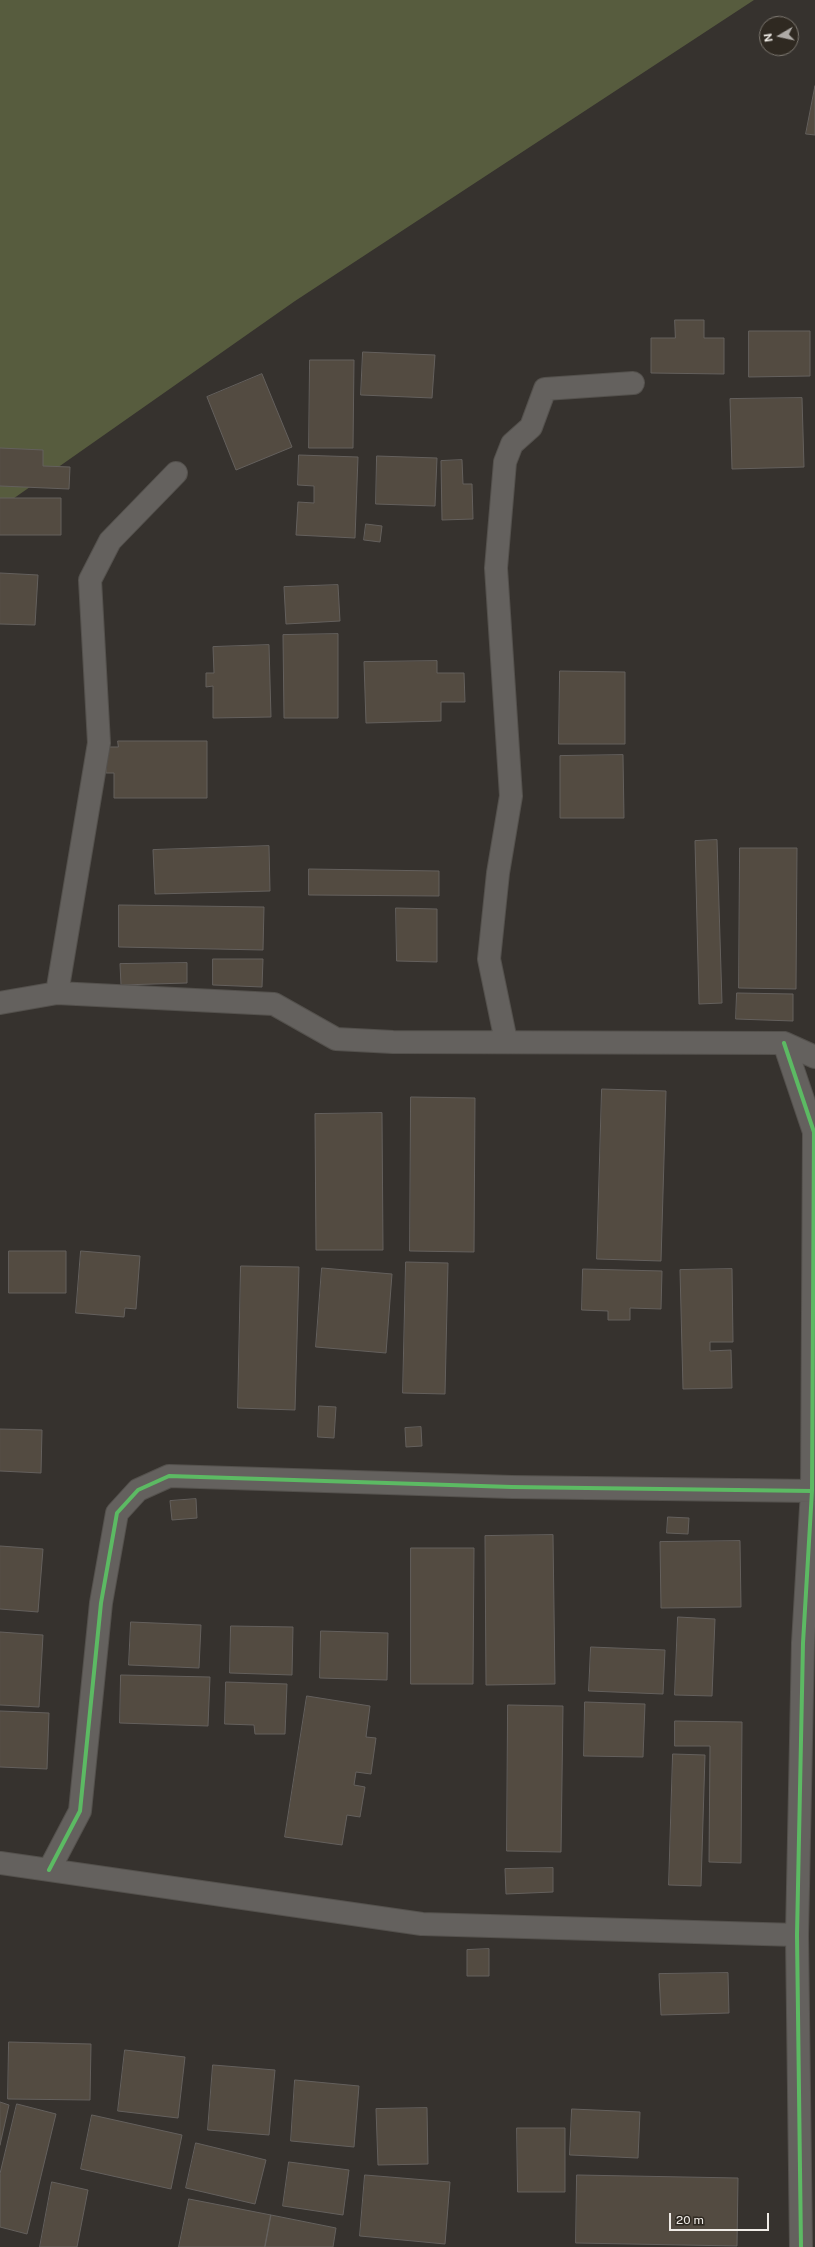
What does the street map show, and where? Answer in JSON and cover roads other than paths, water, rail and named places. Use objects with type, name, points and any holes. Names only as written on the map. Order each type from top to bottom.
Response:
[{"type":"street","points":[[506,1041],[489,959],[498,873],[511,796],[496,568],[505,462],[512,444],[531,427],[545,389],[633,383]]},
{"type":"street","points":[[58,993],[99,743],[90,580],[110,541],[176,473]]},
{"type":"street","points":[[0,1003],[58,993],[274,1004],[336,1039],[393,1042],[506,1041],[784,1043],[815,1057]]},
{"type":"street","points":[[784,1043],[814,1132],[812,1491],[803,1643],[797,1935],[801,2247]]},
{"type":"street","points":[[49,1870],[80,1811],[101,1603],[118,1513],[138,1490],[169,1476],[512,1487],[812,1491]]},
{"type":"street","points":[[0,1863],[422,1924],[797,1935]]}]
